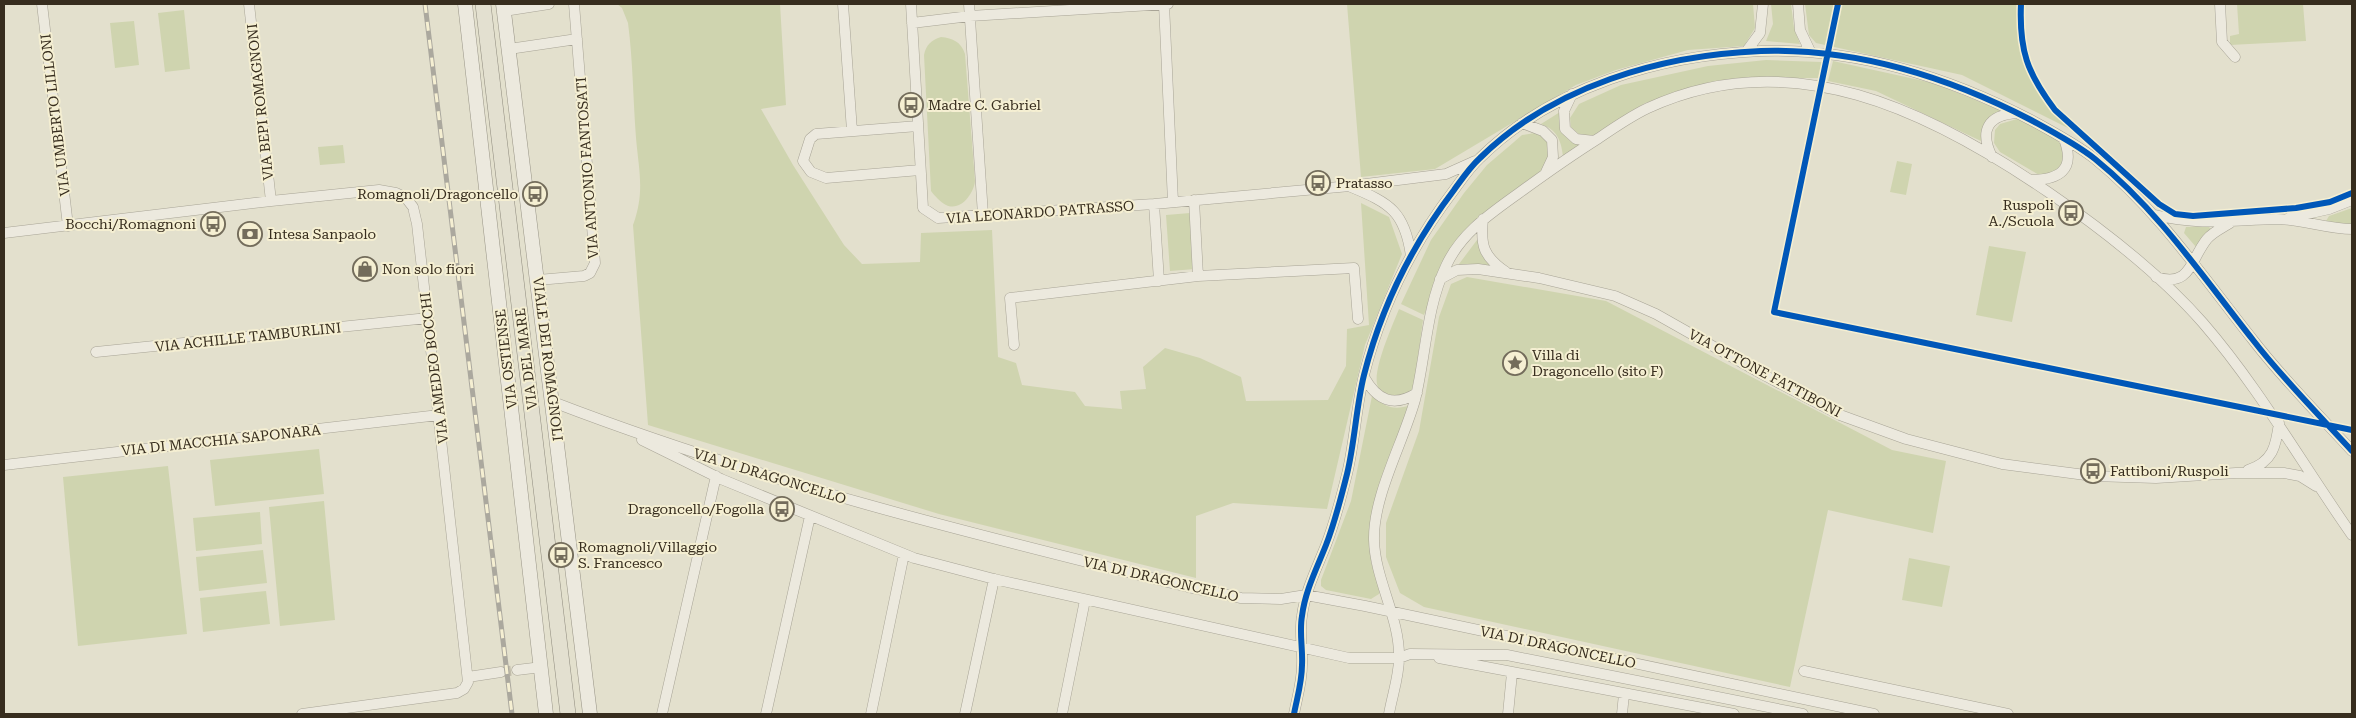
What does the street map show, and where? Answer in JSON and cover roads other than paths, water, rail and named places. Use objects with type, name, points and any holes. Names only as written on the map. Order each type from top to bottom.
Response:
[{"type":"main road","name":"VIA OSTIENSE","points":[[465,4],[546,714]]},
{"type":"main road","name":"VIA DEL MARE","points":[[483,4],[568,714]]},
{"type":"main road","name":"VIALE DEI ROMAGNOLI","points":[[504,7],[590,714]]},
{"type":"street","name":"VIA UMBERTO LILLONI","points":[[42,4],[68,226]]},
{"type":"street","name":"VIA BEPI ROMAGNONI","points":[[249,4],[271,201]]},
{"type":"street","points":[[504,7],[549,4]]},
{"type":"street","name":"VIA ANTONIO FANTOSATI","points":[[538,280],[584,276],[590,273],[594,267],[574,4]]},
{"type":"street","points":[[843,4],[852,131]]},
{"type":"street","name":"VIA LEONARDO PATRASSO","points":[[911,4],[923,208],[938,218],[1154,204],[1350,186],[1446,174],[1479,158]]},
{"type":"street","points":[[969,4],[983,215]]},
{"type":"street","points":[[912,23],[970,16],[1166,4],[1173,202]]},
{"type":"street","points":[[1746,52],[1760,33],[1763,4]]},
{"type":"street","points":[[1798,4],[1800,30],[1810,51]]},
{"type":"street","points":[[2220,4],[2222,42],[2235,57]]},
{"type":"street","points":[[509,49],[577,39]]},
{"type":"street","points":[[1294,714],[1302,668],[1301,622],[1306,595],[1330,534],[1343,490],[1364,378],[1381,322],[1411,256],[1443,204],[1479,158],[1522,123],[1572,94],[1651,68],[1704,56],[1746,52],[1810,51],[1886,65],[1934,77],[1967,89],[2017,113],[2092,156],[2154,214],[2269,360],[2351,450]]},
{"type":"street","points":[[1389,714],[1399,658],[1395,629],[1375,553],[1375,522],[1378,505],[1417,393],[1430,316],[1440,278],[1456,248],[1470,231],[1484,219],[1544,175],[1638,114],[1678,97],[1726,85],[1766,82],[1812,85],[1869,97],[1914,114],[1992,157],[2078,213],[2137,259],[2199,319],[2231,356],[2279,423],[2318,488],[2352,535]]},
{"type":"street","points":[[1572,94],[1564,111],[1563,122],[1565,129],[1576,139],[1584,142],[1594,141]]},
{"type":"street","points":[[1992,157],[1986,141],[1990,122],[1998,116],[2017,113]]},
{"type":"street","points":[[1522,123],[1543,130],[1552,140],[1554,149],[1552,161],[1544,175]]},
{"type":"street","points":[[918,126],[816,134],[810,139],[803,161],[805,167],[811,172],[826,178],[920,170]]},
{"type":"street","points":[[2030,180],[2048,179],[2062,173],[2069,156],[2064,139]]},
{"type":"street","name":"VIA LEONARDO PATRASSO","points":[[1350,186],[1381,199],[1395,210],[1408,234],[1411,256]]},
{"type":"street","name":"VIA AMEDEO BOCCHI","points":[[4,233],[379,190],[396,192],[406,198],[416,215],[468,677]]},
{"type":"street","points":[[1194,200],[1198,276]]},
{"type":"street","points":[[2154,214],[2200,222],[2231,223],[2278,219],[2323,211],[2352,200]]},
{"type":"street","name":"VIA LEONARDO PATRASSO","points":[[1154,204],[1159,281]]},
{"type":"street","name":"VIA OTTONE FATTIBONI","points":[[1484,219],[1482,234],[1484,249],[1492,262],[1507,273]]},
{"type":"street","points":[[2278,219],[2352,229]]},
{"type":"street","points":[[2155,277],[2169,280],[2178,279],[2193,262],[2207,239],[2231,223]]},
{"type":"street","points":[[1014,345],[1010,298],[1198,276],[1354,268],[1358,319]]},
{"type":"street","name":"VIA OTTONE FATTIBONI","points":[[1440,278],[1461,270],[1507,273],[1615,296],[1656,314],[1762,374],[1840,415],[1929,446],[2002,464],[2093,476],[2156,478],[2236,473],[2292,474],[2303,478],[2318,488]]},
{"type":"street","name":"VIA ACHILLE TAMBURLINI","points":[[96,352],[428,318]]},
{"type":"street","points":[[1364,378],[1376,395],[1386,400],[1403,400],[1417,393]]},
{"type":"street","name":"VIA DI DRAGONCELLO","points":[[553,402],[606,422],[743,468],[908,518],[1188,587],[1228,596],[1257,599],[1281,600],[1306,595],[1389,610],[1874,714]]},
{"type":"street","name":"VIA DI MACCHIA SAPONARA","points":[[4,465],[439,416]]},
{"type":"street","name":"VIA DI DRAGONCELLO","points":[[606,422],[716,476],[810,516],[904,554],[994,579],[1349,658],[1399,658],[1410,654],[1430,656],[1734,714]]},
{"type":"street","name":"VIA OTTONE FATTIBONI","points":[[2236,473],[2258,466],[2270,458],[2275,447],[2279,423]]},
{"type":"street","points":[[662,714],[716,476]]},
{"type":"street","points":[[766,714],[810,516]]},
{"type":"street","points":[[871,714],[904,554]]},
{"type":"street","points":[[965,714],[994,579]]},
{"type":"street","points":[[1062,714],[1085,600]]},
{"type":"street","name":"VIA DI DRAGONCELLO","points":[[1430,656],[1454,654],[1507,655],[1803,714]]},
{"type":"street","points":[[517,670],[542,666]]},
{"type":"street","points":[[1804,671],[2008,714]]},
{"type":"street","points":[[302,714],[457,692],[466,687],[468,677],[501,672]]},
{"type":"street","points":[[1508,714],[1512,672]]},
{"type":"street","points":[[1622,714],[1624,694]]},
{"type":"tunnel","points":[[501,672],[517,670]]},
{"type":"railway","points":[[425,4],[512,714]]},
{"type":"place","name":"Madre C. Gabriel","points":[[911,105]]},
{"type":"place","name":"Pratasso","points":[[1318,183]]},
{"type":"place","name":"Romagnoli/Dragoncello","points":[[535,194]]},
{"type":"place","name":"Ruspoli A./Scuola","points":[[2071,213]]},
{"type":"place","name":"Bocchi/Romagnoni","points":[[213,224]]},
{"type":"place","name":"Intesa Sanpaolo","points":[[250,234]]},
{"type":"place","name":"Non solo fiori","points":[[365,269]]},
{"type":"place","name":"Villa di Dragoncello (sito F)","points":[[1515,363]]},
{"type":"place","name":"Fattiboni/Ruspoli","points":[[2093,471]]},
{"type":"place","name":"Dragoncello/Fogolla","points":[[782,509]]},
{"type":"place","name":"Romagnoli/Villaggio S. Francesco","points":[[561,555]]}]
